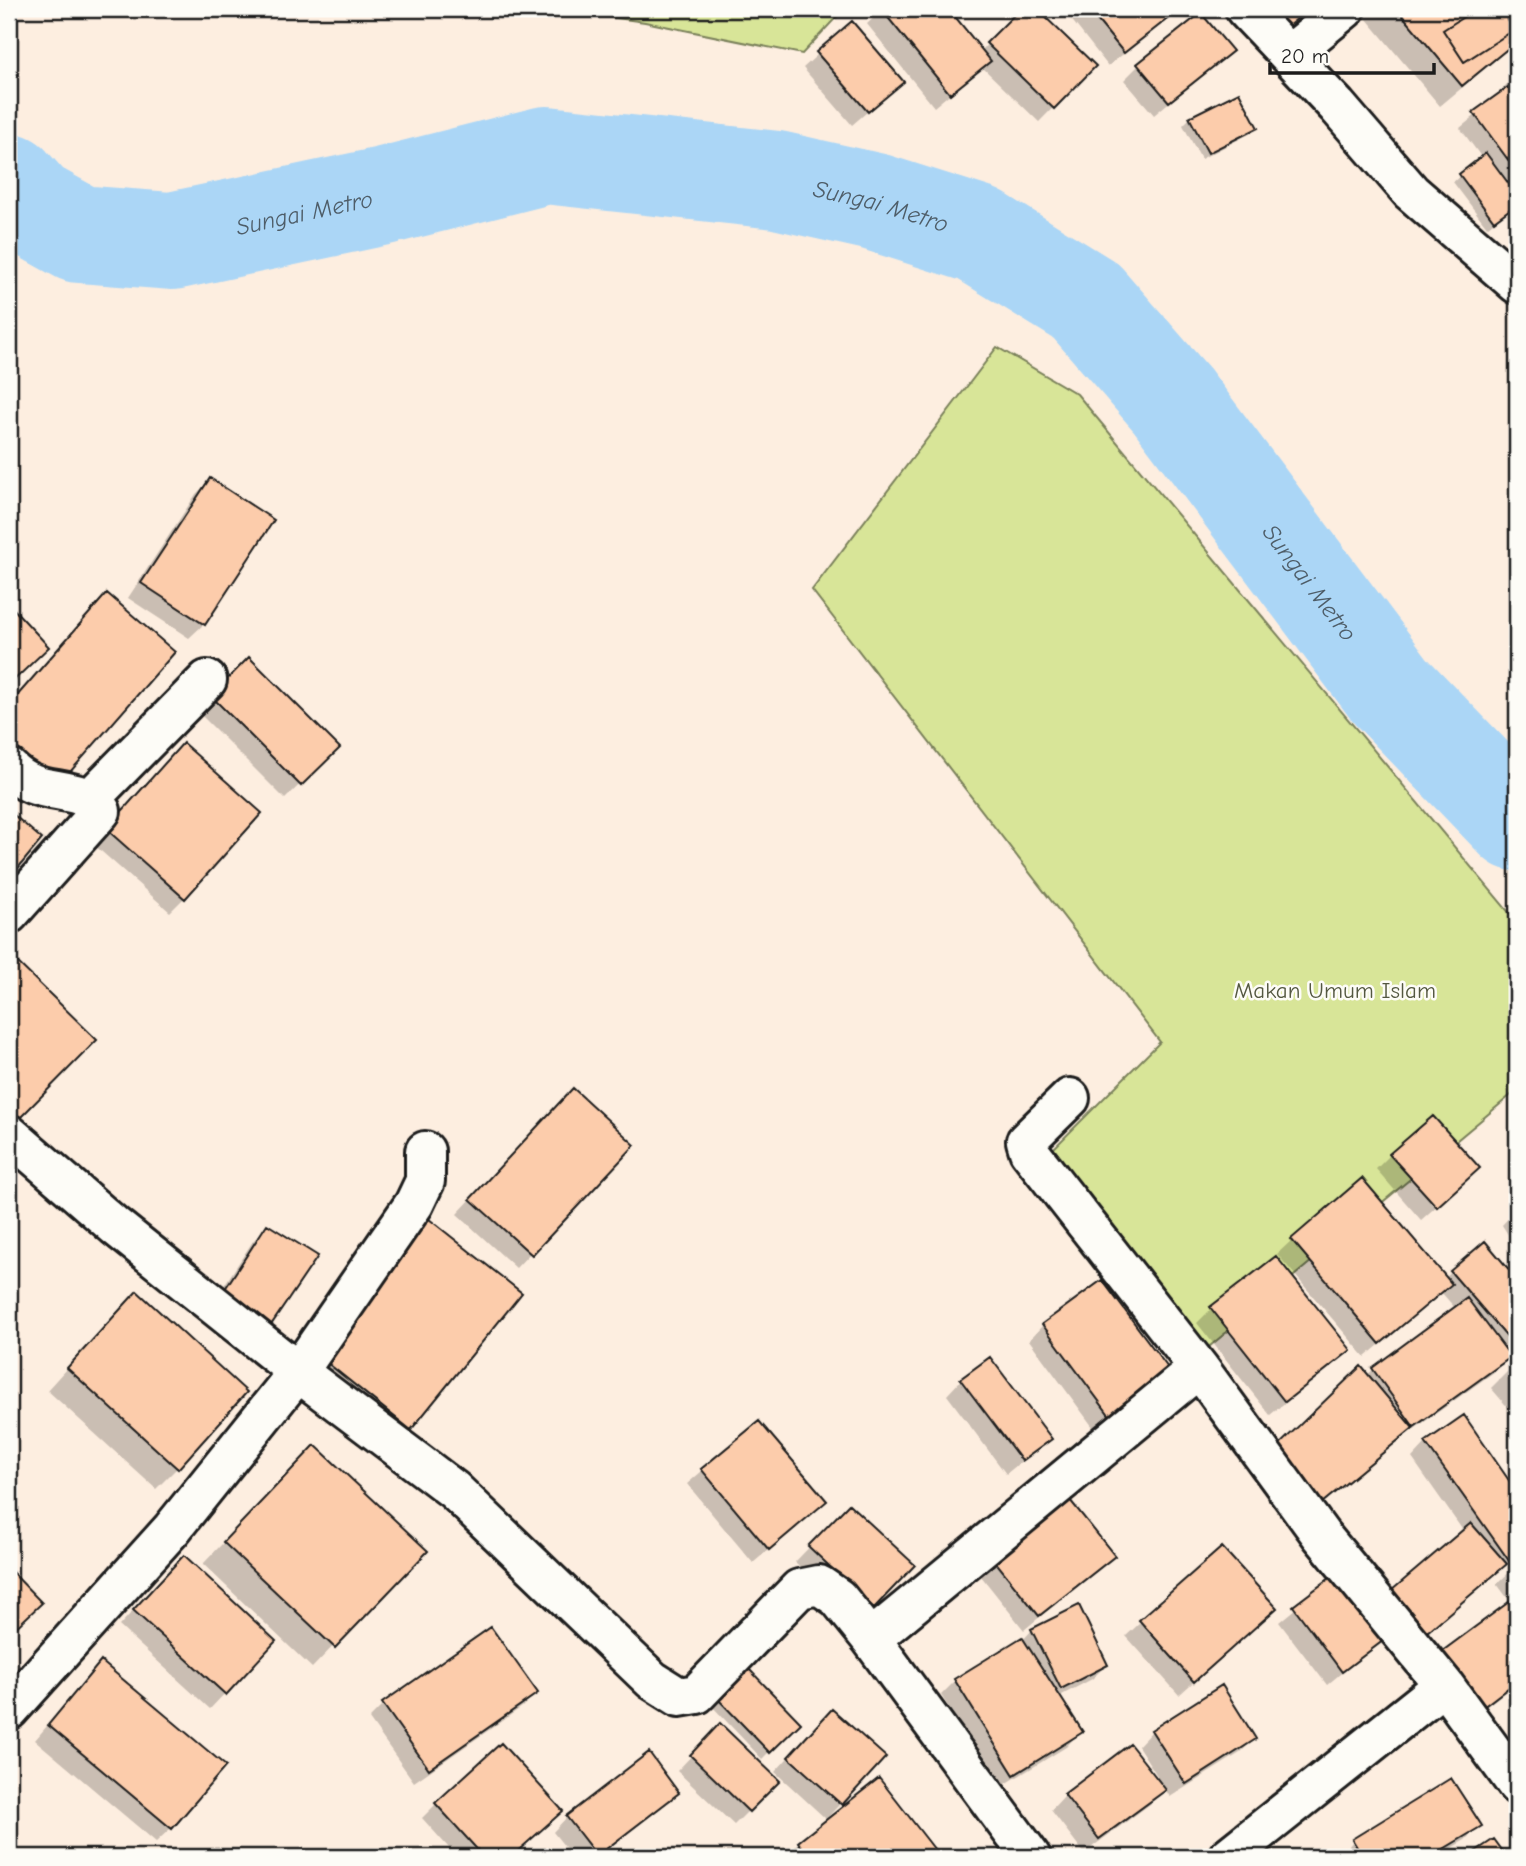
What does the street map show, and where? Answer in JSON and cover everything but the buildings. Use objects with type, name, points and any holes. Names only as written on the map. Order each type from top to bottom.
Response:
[{"type":"street","points":[[1245,9],[1290,54],[1411,192],[1517,284]]},
{"type":"street","points":[[1290,54],[1345,9]]},
{"type":"street","points":[[90,799],[207,680]]},
{"type":"street","points":[[9,768],[20,779],[42,789],[74,792],[90,799],[101,811],[9,914]]},
{"type":"street","points":[[1070,1098],[1026,1141],[1029,1151],[1199,1368],[1321,1535],[1444,1685],[1517,1785]]},
{"type":"street","points":[[9,1134],[115,1226],[298,1372],[454,1489],[652,1680],[679,1697],[698,1694],[803,1588],[820,1585],[838,1598],[871,1639],[1031,1857]]},
{"type":"street","points":[[9,1710],[173,1529],[298,1372],[414,1204],[425,1181],[425,1151]]},
{"type":"street","points":[[871,1639],[1199,1368]]},
{"type":"street","points":[[1228,1857],[1444,1685]]},
{"type":"green space","points":[[553,9],[844,9],[802,54],[645,22]]},
{"type":"green space","name":"Makan Umum Islam","points":[[997,347],[1077,394],[1517,922],[1517,1090],[1198,1356],[1051,1151],[1160,1042],[812,590]]},
{"type":"waterway","name":"Sungai Metro","points":[[9,182],[32,208],[79,234],[172,241],[384,196],[546,155],[777,180],[875,202],[979,235],[1086,301],[1172,400],[1391,691],[1517,822]]}]
